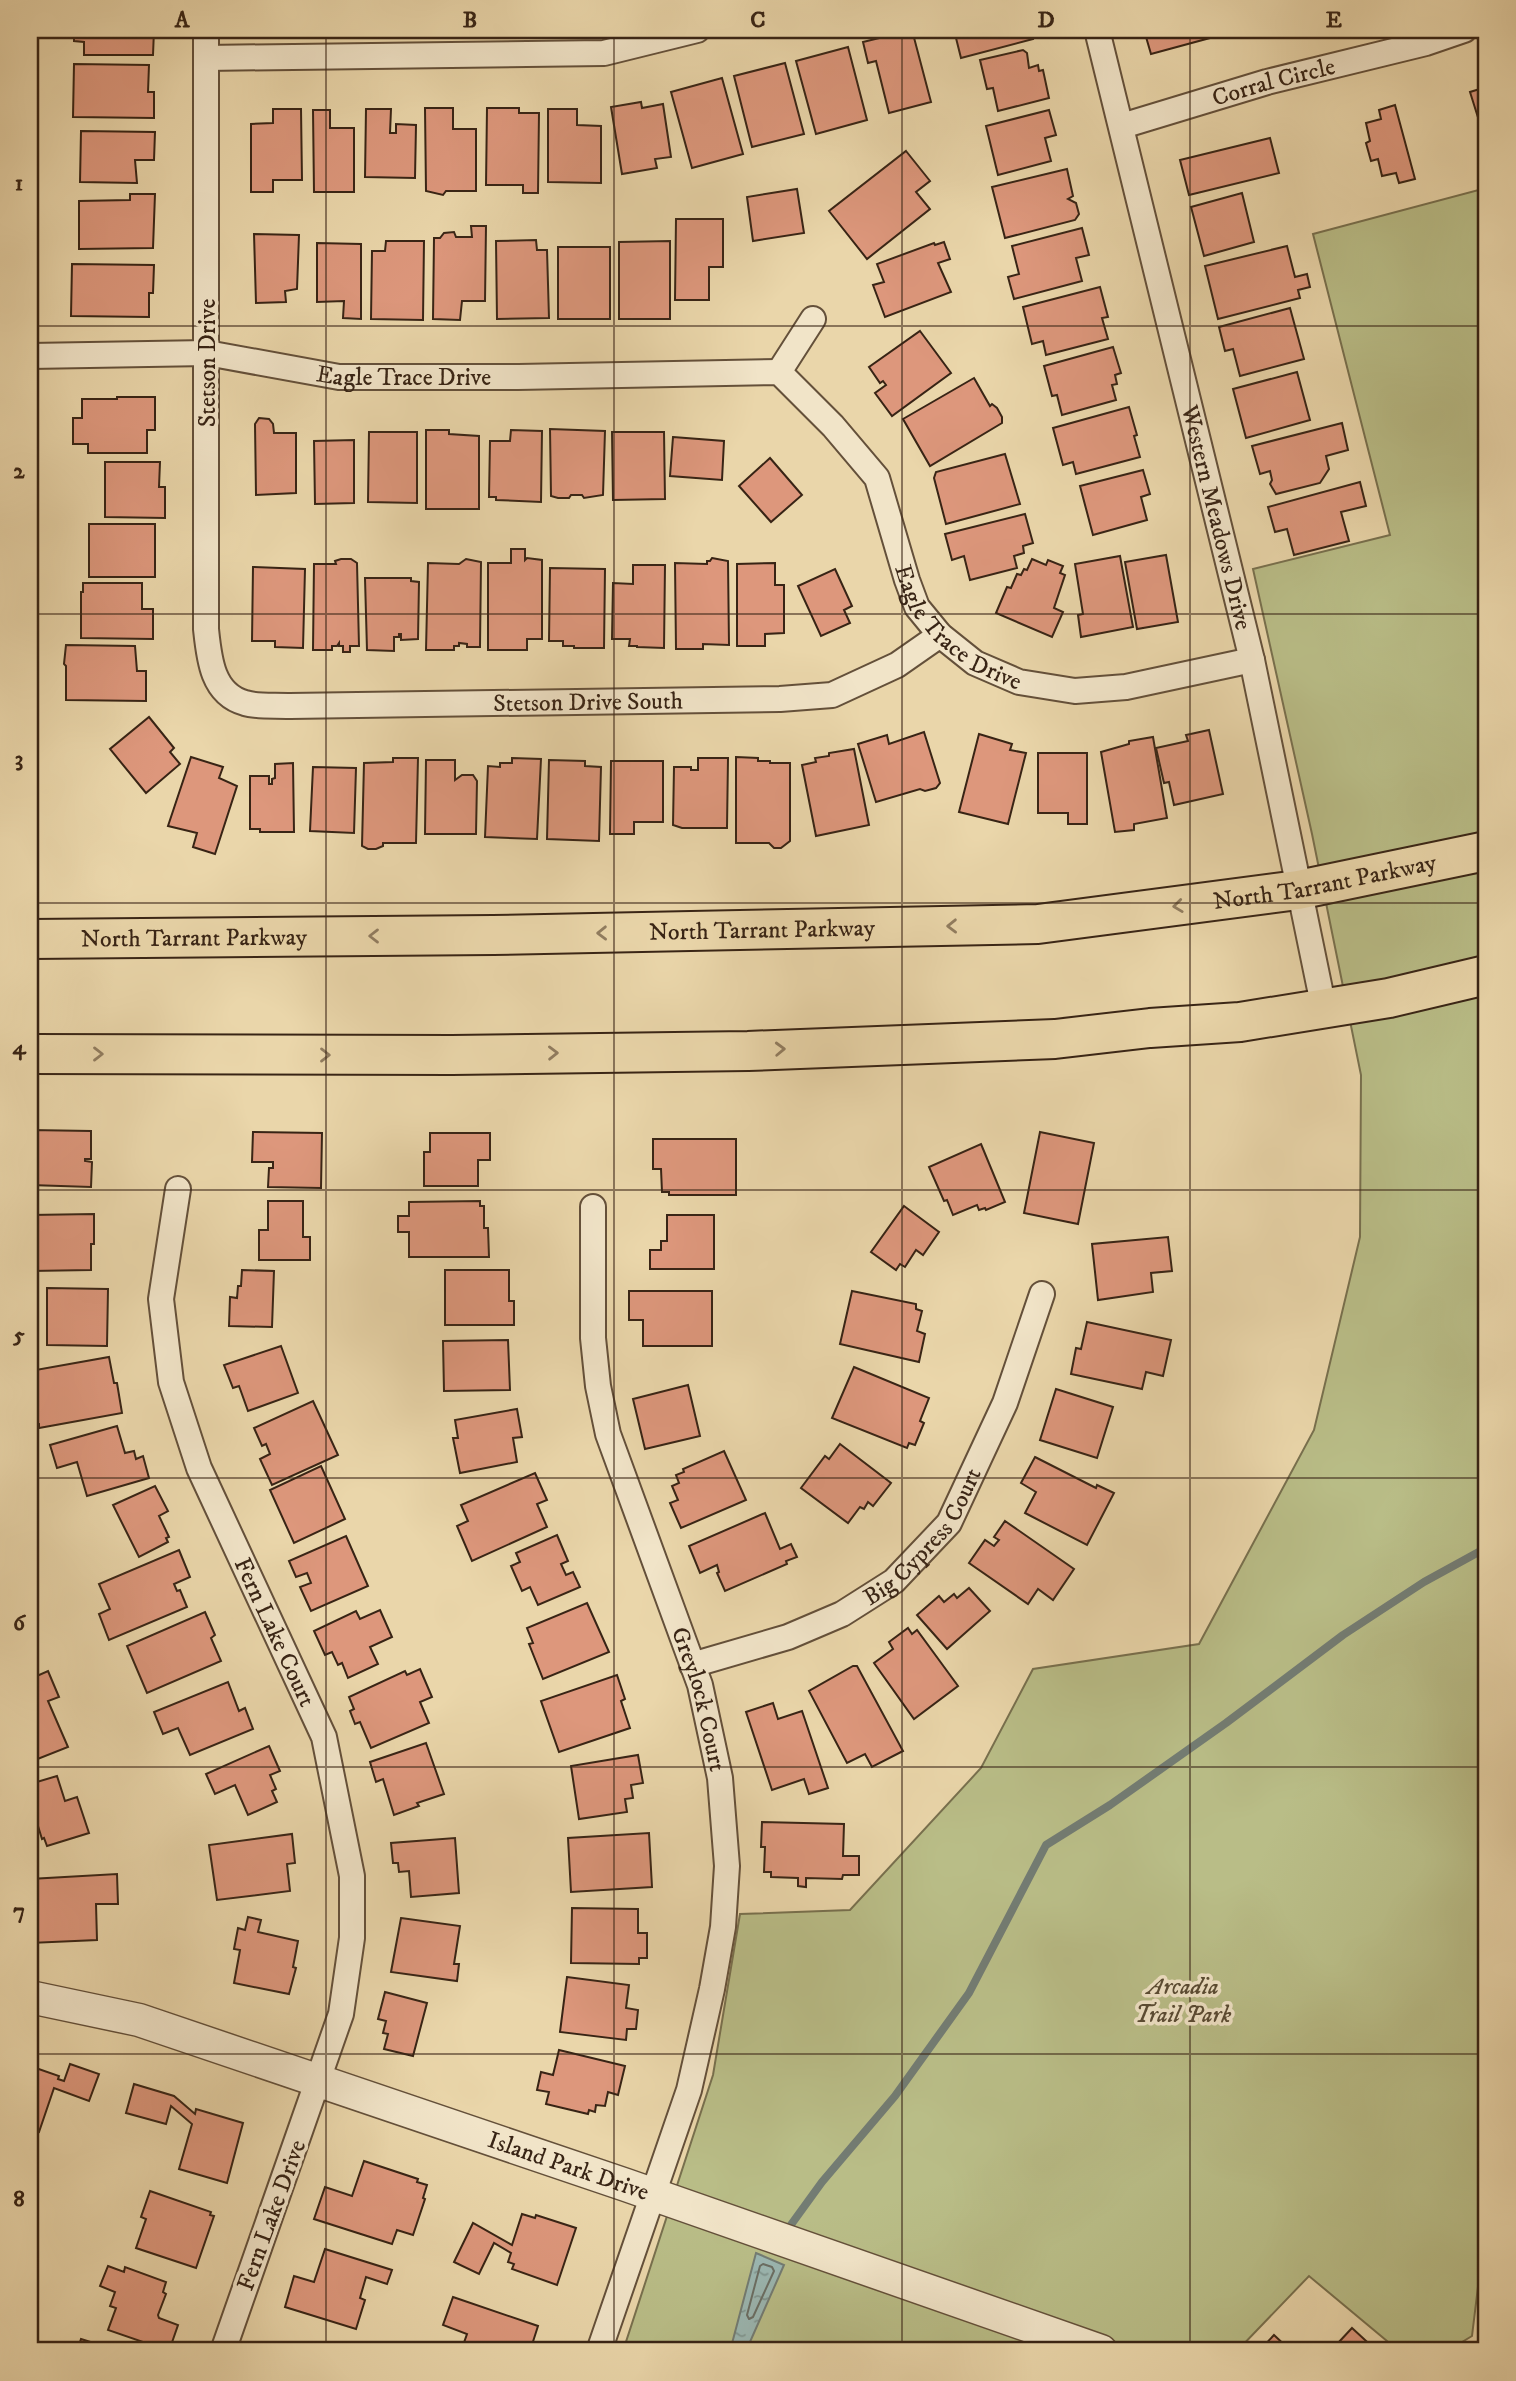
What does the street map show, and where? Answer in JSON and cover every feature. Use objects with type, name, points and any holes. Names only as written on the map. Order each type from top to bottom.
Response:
[{"type":"main road","name":"North Tarrant Parkway","points":[[30,939],[493,935],[1038,924],[1298,890],[1486,851]]},
{"type":"main road","points":[[30,1054],[452,1055],[748,1051],[1055,1039],[1150,1028],[1240,1022],[1390,998],[1486,975]]},
{"type":"street","name":"Stetson Drive","points":[[205,30],[206,629],[209,663],[224,693]]},
{"type":"street","points":[[205,58],[604,53],[697,30]]},
{"type":"street","name":"Western Meadows Drive","points":[[1097,30],[1252,660],[1324,1009]]},
{"type":"street","name":"Corral Circle","points":[[1122,126],[1267,82],[1426,43],[1464,30]]},
{"type":"street","points":[[779,372],[813,318]]},
{"type":"street","name":"Eagle Trace Drive","points":[[30,356],[207,353],[339,377],[779,372],[833,426],[877,478],[917,607],[940,635],[975,663],[1020,682],[1075,691],[1126,687],[1252,660]]},
{"type":"street","name":"Stetson Drive South","points":[[224,693],[245,703],[290,706],[780,699],[832,695],[897,665],[940,635]]},
{"type":"street","name":"Fern Lake Court","points":[[178,1189],[162,1299],[171,1382],[200,1468],[324,1737],[352,1876],[352,1938],[341,2014],[319,2079]]},
{"type":"street","name":"Greylock Court","points":[[593,1207],[593,1338],[597,1386],[608,1434],[700,1685],[720,1778],[727,1866],[723,1927],[689,2090],[599,2351]]},
{"type":"street","name":"Big Cypress Court","points":[[692,1665],[788,1637],[842,1614],[894,1581],[948,1523],[1005,1403],[1042,1294]]},
{"type":"street","name":"Island Park Drive","points":[[30,1997],[139,2020],[319,2079],[1101,2351]]},
{"type":"street","name":"Fern Lake Drive","points":[[223,2351],[319,2079]]},
{"type":"green space","name":"Arcadia Trail Park","points":[[1486,188],[1486,2221],[1472,2336],[1447,2351],[1399,2351],[1309,2276],[1237,2351],[623,2351],[713,2075],[740,1914],[850,1910],[981,1768],[1033,1669],[1199,1644],[1314,1430],[1360,1237],[1361,1075],[1312,834],[1253,569],[1390,535],[1313,234]]},
{"type":"water","points":[[756,2253],[784,2265],[746,2351],[730,2351]]},
{"type":"building","points":[[74,30],[154,30],[153,55],[84,55],[84,42],[74,41]]},
{"type":"building","points":[[912,30],[931,102],[889,113],[876,61],[868,63],[863,42]]},
{"type":"building","points":[[954,30],[1031,30],[1033,39],[961,58]]},
{"type":"building","points":[[1144,30],[1231,30],[1232,32],[1151,54]]},
{"type":"building","points":[[848,47],[867,120],[816,134],[796,61]]},
{"type":"building","points":[[1023,50],[1027,53],[1029,68],[1038,65],[1039,71],[1043,70],[1049,98],[998,111],[993,88],[987,89],[980,60]]},
{"type":"building","points":[[785,63],[804,134],[752,147],[734,76]]},
{"type":"building","points":[[74,64],[149,65],[148,92],[154,92],[154,118],[73,117]]},
{"type":"building","points":[[722,78],[743,154],[692,168],[671,92]]},
{"type":"building","points":[[1486,87],[1486,143],[1470,92]]},
{"type":"building","points":[[641,102],[642,108],[663,104],[671,157],[655,159],[657,168],[622,174],[611,107]]},
{"type":"building","points":[[1395,105],[1415,179],[1399,183],[1396,173],[1382,176],[1378,159],[1371,161],[1366,143],[1370,141],[1366,123],[1381,119],[1379,110]]},
{"type":"building","points":[[425,108],[453,108],[453,129],[476,129],[476,191],[446,191],[443,195],[426,191]]},
{"type":"building","points":[[487,108],[519,108],[519,113],[539,113],[538,193],[523,193],[523,185],[486,185]]},
{"type":"building","points":[[273,109],[301,109],[302,180],[273,180],[273,192],[251,192],[251,124],[273,123]]},
{"type":"building","points":[[366,109],[391,109],[390,133],[396,133],[396,124],[416,125],[415,178],[365,177]]},
{"type":"building","points":[[548,109],[577,109],[577,125],[601,126],[601,183],[548,182]]},
{"type":"building","points":[[313,110],[330,110],[330,128],[354,128],[354,192],[314,192]]},
{"type":"building","points":[[1049,110],[1056,135],[1045,138],[1051,161],[998,175],[986,126]]},
{"type":"building","points":[[81,131],[155,132],[154,160],[135,160],[137,183],[80,182]]},
{"type":"building","points":[[1270,138],[1279,173],[1189,195],[1180,160]]},
{"type":"building","points":[[906,151],[930,181],[916,192],[930,209],[867,259],[829,211]]},
{"type":"building","points":[[1067,169],[1073,196],[1068,199],[1076,203],[1079,214],[1075,220],[1005,238],[992,187]]},
{"type":"building","points":[[797,189],[804,233],[753,241],[747,197]]},
{"type":"building","points":[[1242,193],[1254,242],[1204,256],[1191,207]]},
{"type":"building","points":[[130,194],[155,194],[153,248],[79,249],[79,201],[130,200]]},
{"type":"building","points":[[676,219],[723,219],[723,267],[709,267],[709,300],[675,300]]},
{"type":"building","points":[[471,226],[486,226],[485,301],[462,301],[460,320],[433,319],[434,238],[454,232],[456,237],[472,237]]},
{"type":"building","points":[[1082,228],[1089,255],[1076,258],[1082,281],[1014,299],[1008,277],[1019,274],[1012,246]]},
{"type":"building","points":[[254,234],[299,235],[297,289],[285,291],[286,302],[256,303]]},
{"type":"building","points":[[536,240],[537,250],[547,250],[549,318],[497,319],[496,241]]},
{"type":"building","points":[[386,241],[424,241],[423,320],[371,319],[372,251],[385,251]]},
{"type":"building","points":[[670,241],[670,319],[619,319],[619,242]]},
{"type":"building","points":[[944,242],[950,259],[938,263],[951,292],[885,317],[873,285],[884,282],[877,264],[934,243]]},
{"type":"building","points":[[317,243],[361,244],[361,319],[343,318],[344,301],[317,302]]},
{"type":"building","points":[[1287,246],[1295,277],[1307,274],[1310,287],[1298,290],[1300,298],[1218,319],[1205,266]]},
{"type":"building","points":[[558,247],[610,247],[610,319],[558,319]]},
{"type":"building","points":[[72,264],[154,265],[153,293],[149,293],[149,317],[71,316]]},
{"type":"building","points":[[1100,287],[1108,317],[1102,318],[1108,339],[1046,355],[1043,341],[1032,344],[1023,307]]},
{"type":"building","points":[[1290,308],[1304,359],[1240,376],[1233,349],[1225,351],[1219,327]]},
{"type":"building","points":[[920,331],[951,373],[892,416],[875,393],[886,385],[883,381],[880,383],[869,367]]},
{"type":"building","points":[[1113,347],[1121,373],[1115,375],[1117,384],[1112,385],[1116,400],[1062,415],[1057,395],[1052,396],[1044,366]]},
{"type":"building","points":[[1297,372],[1310,420],[1246,438],[1233,389]]},
{"type":"building","points":[[974,378],[990,406],[992,404],[997,408],[1002,423],[930,466],[903,419]]},
{"type":"building","points":[[155,397],[155,430],[147,430],[147,453],[88,453],[88,444],[73,444],[73,418],[82,418],[82,399]]},
{"type":"building","points":[[1129,407],[1140,457],[1076,474],[1073,462],[1063,465],[1053,428]]},
{"type":"building","points":[[259,418],[269,419],[274,433],[296,433],[296,493],[256,495],[255,424]]},
{"type":"building","points":[[1342,423],[1348,450],[1326,456],[1329,469],[1320,483],[1276,494],[1270,484],[1270,471],[1260,474],[1252,446]]},
{"type":"building","points":[[550,429],[605,431],[603,495],[584,498],[582,495],[571,495],[569,498],[551,496]]},
{"type":"building","points":[[426,430],[449,430],[449,434],[479,436],[479,509],[426,509]]},
{"type":"building","points":[[511,430],[542,431],[541,502],[496,500],[496,497],[489,497],[490,441],[510,441]]},
{"type":"building","points":[[369,432],[417,432],[417,503],[368,502]]},
{"type":"building","points":[[612,432],[664,432],[665,499],[613,500]]},
{"type":"building","points":[[673,437],[724,441],[722,480],[670,476]]},
{"type":"building","points":[[354,440],[354,503],[315,504],[314,441]]},
{"type":"building","points":[[1005,454],[1020,504],[946,524],[934,478],[936,472]]},
{"type":"building","points":[[770,458],[802,495],[771,522],[739,486]]},
{"type":"building","points":[[105,462],[160,462],[159,487],[165,487],[165,518],[105,517]]},
{"type":"building","points":[[1143,470],[1150,494],[1141,497],[1147,520],[1093,535],[1080,486]]},
{"type":"building","points":[[1360,482],[1366,506],[1341,512],[1349,541],[1294,555],[1287,529],[1275,532],[1268,507]]},
{"type":"building","points":[[1025,514],[1033,543],[1023,546],[1024,553],[1014,556],[1017,568],[970,580],[964,556],[952,560],[945,534]]},
{"type":"building","points":[[89,524],[155,524],[155,577],[89,577]]},
{"type":"building","points":[[511,549],[525,549],[525,560],[542,560],[542,639],[527,639],[527,650],[488,650],[488,563],[511,563]]},
{"type":"building","points":[[1166,555],[1178,622],[1137,629],[1125,562]]},
{"type":"building","points":[[1120,556],[1133,627],[1081,637],[1078,615],[1083,614],[1075,564]]},
{"type":"building","points":[[712,558],[728,561],[729,645],[703,644],[703,649],[676,649],[675,563],[707,564]]},
{"type":"building","points":[[351,559],[357,563],[359,646],[350,646],[350,652],[343,652],[343,646],[339,646],[339,643],[332,646],[332,650],[313,650],[314,564],[336,564],[335,561]]},
{"type":"building","points":[[466,559],[481,562],[480,647],[467,647],[467,644],[459,643],[459,646],[454,646],[454,650],[426,650],[428,563],[459,564]]},
{"type":"building","points":[[1032,559],[1046,565],[1048,560],[1063,566],[1060,573],[1065,575],[1054,608],[1063,612],[1052,637],[996,613],[1007,587],[1011,588],[1017,574],[1021,575],[1024,569],[1027,570]]},
{"type":"building","points":[[775,563],[775,585],[784,585],[784,633],[765,634],[765,646],[737,646],[737,564]]},
{"type":"building","points":[[633,565],[665,565],[664,648],[629,646],[630,639],[612,639],[613,583],[633,584]]},
{"type":"building","points":[[253,567],[305,569],[303,648],[275,647],[275,641],[252,641]]},
{"type":"building","points":[[550,568],[605,569],[604,648],[574,648],[563,646],[563,641],[549,641]]},
{"type":"building","points":[[835,569],[852,606],[844,610],[850,623],[821,636],[798,586]]},
{"type":"building","points":[[365,578],[411,578],[411,581],[419,582],[418,639],[401,640],[399,634],[399,637],[394,637],[394,651],[367,650]]},
{"type":"building","points":[[83,583],[142,583],[142,609],[153,609],[153,639],[81,638]]},
{"type":"building","points":[[66,645],[135,646],[137,671],[146,671],[146,701],[66,700]]},
{"type":"building","points":[[149,717],[174,748],[170,752],[180,764],[146,793],[110,749]]},
{"type":"building","points":[[1209,730],[1223,794],[1174,805],[1169,782],[1164,783],[1156,748],[1188,741],[1186,735]]},
{"type":"building","points":[[924,732],[940,783],[936,788],[925,791],[920,789],[876,802],[858,744],[887,735],[889,744]]},
{"type":"building","points":[[979,734],[1012,744],[1010,750],[1026,753],[1008,824],[959,812]]},
{"type":"building","points":[[1153,737],[1167,818],[1134,824],[1134,830],[1115,832],[1101,752],[1129,744],[1129,741]]},
{"type":"building","points":[[854,749],[869,825],[816,836],[802,765],[816,762],[815,758],[829,756],[829,753]]},
{"type":"building","points":[[1038,753],[1087,753],[1087,824],[1068,824],[1068,813],[1038,813]]},
{"type":"building","points":[[191,757],[223,767],[219,778],[237,786],[215,854],[193,847],[197,833],[168,826]]},
{"type":"building","points":[[736,757],[758,758],[758,761],[770,763],[790,763],[790,841],[781,848],[774,848],[769,843],[736,843]]},
{"type":"building","points":[[393,758],[418,758],[416,843],[383,843],[383,846],[376,849],[368,849],[362,846],[364,763],[393,762]]},
{"type":"building","points":[[512,758],[541,759],[537,839],[485,837],[488,766],[500,767],[500,763],[512,763]]},
{"type":"building","points":[[698,758],[728,758],[727,828],[682,828],[673,825],[674,767],[691,767],[691,770],[698,770]]},
{"type":"building","points":[[426,760],[455,760],[455,780],[462,775],[473,775],[477,781],[476,834],[425,834]]},
{"type":"building","points":[[549,760],[585,761],[585,766],[601,767],[599,841],[547,839]]},
{"type":"building","points":[[611,761],[663,761],[663,822],[634,822],[634,834],[610,834]]},
{"type":"building","points":[[293,763],[294,832],[260,832],[260,829],[250,829],[250,776],[269,776],[269,784],[272,784],[275,764]]},
{"type":"building","points":[[313,767],[356,768],[354,833],[310,831]]},
{"type":"building","points":[[30,1130],[91,1131],[91,1159],[85,1161],[92,1162],[91,1187],[30,1185]]},
{"type":"building","points":[[253,1132],[322,1133],[321,1188],[268,1187],[269,1168],[273,1168],[273,1162],[252,1162]]},
{"type":"building","points":[[1040,1132],[1094,1143],[1078,1224],[1024,1213]]},
{"type":"building","points":[[430,1133],[490,1133],[490,1160],[478,1160],[478,1186],[424,1186],[424,1152],[430,1152]]},
{"type":"building","points":[[653,1139],[736,1139],[736,1195],[669,1195],[669,1192],[662,1192],[661,1169],[653,1169]]},
{"type":"building","points":[[981,1144],[1005,1202],[986,1210],[979,1210],[977,1205],[953,1215],[929,1167]]},
{"type":"building","points":[[268,1201],[303,1201],[303,1237],[310,1237],[310,1260],[259,1260],[259,1230],[268,1230]]},
{"type":"building","points":[[480,1201],[480,1206],[484,1206],[484,1228],[488,1228],[489,1257],[409,1257],[409,1232],[398,1232],[398,1216],[409,1216],[409,1202]]},
{"type":"building","points":[[904,1206],[939,1232],[923,1255],[916,1250],[905,1267],[900,1264],[896,1270],[871,1252]]},
{"type":"building","points":[[94,1214],[91,1270],[30,1271],[30,1215]]},
{"type":"building","points":[[667,1215],[714,1215],[714,1269],[650,1269],[650,1250],[661,1250],[661,1241],[667,1241]]},
{"type":"building","points":[[1168,1237],[1172,1271],[1151,1273],[1153,1292],[1098,1300],[1092,1244]]},
{"type":"building","points":[[242,1270],[274,1271],[272,1327],[229,1326],[230,1297],[237,1298]]},
{"type":"building","points":[[445,1270],[509,1270],[509,1301],[514,1301],[514,1325],[445,1325]]},
{"type":"building","points":[[47,1288],[108,1289],[107,1346],[47,1345]]},
{"type":"building","points":[[629,1291],[712,1291],[712,1346],[643,1346],[643,1320],[629,1320]]},
{"type":"building","points":[[852,1291],[916,1304],[916,1309],[922,1311],[917,1331],[925,1334],[919,1362],[840,1344]]},
{"type":"building","points":[[1087,1322],[1171,1340],[1163,1376],[1146,1372],[1142,1389],[1071,1374],[1076,1348],[1081,1349]]},
{"type":"building","points":[[508,1340],[510,1390],[444,1391],[443,1341]]},
{"type":"building","points":[[281,1346],[298,1393],[248,1411],[239,1386],[233,1388],[224,1365]]},
{"type":"building","points":[[109,1357],[122,1413],[39,1428],[39,1424],[30,1425],[30,1405],[34,1405],[30,1371]]},
{"type":"building","points":[[854,1367],[929,1398],[920,1421],[924,1423],[915,1445],[909,1443],[907,1448],[832,1418]]},
{"type":"building","points":[[688,1385],[700,1436],[645,1449],[633,1399]]},
{"type":"building","points":[[1056,1389],[1113,1407],[1097,1458],[1040,1440]]},
{"type":"building","points":[[313,1401],[338,1455],[272,1485],[260,1459],[270,1454],[266,1444],[262,1446],[254,1428]]},
{"type":"building","points":[[517,1409],[522,1437],[513,1438],[517,1462],[460,1473],[453,1438],[458,1438],[455,1420]]},
{"type":"building","points":[[117,1426],[125,1453],[134,1451],[136,1459],[143,1456],[149,1478],[87,1496],[77,1462],[57,1468],[50,1445]]},
{"type":"building","points":[[840,1444],[891,1483],[873,1506],[868,1502],[864,1509],[860,1507],[848,1523],[801,1488],[825,1456],[829,1459]]},
{"type":"building","points":[[724,1451],[746,1500],[681,1528],[670,1503],[678,1500],[672,1486],[679,1483],[676,1475],[684,1472],[683,1469]]},
{"type":"building","points":[[1035,1457],[1096,1488],[1097,1485],[1114,1493],[1087,1545],[1025,1513],[1036,1492],[1021,1483]]},
{"type":"building","points":[[321,1466],[345,1519],[294,1543],[270,1490]]},
{"type":"building","points":[[535,1473],[547,1500],[537,1504],[547,1527],[472,1561],[457,1526],[468,1521],[461,1505]]},
{"type":"building","points":[[155,1486],[168,1511],[159,1516],[169,1537],[166,1538],[168,1542],[139,1557],[113,1505]]},
{"type":"building","points":[[765,1513],[780,1549],[791,1544],[797,1557],[725,1591],[717,1573],[717,1565],[700,1573],[689,1546]]},
{"type":"building","points":[[1005,1521],[1074,1569],[1053,1600],[1038,1589],[1028,1604],[969,1563],[985,1540],[994,1546],[999,1540],[994,1537]]},
{"type":"building","points":[[557,1535],[568,1561],[561,1564],[566,1575],[573,1572],[580,1587],[538,1605],[530,1587],[522,1591],[511,1566],[520,1562],[516,1553]]},
{"type":"building","points":[[346,1536],[368,1586],[311,1611],[300,1587],[311,1583],[307,1573],[296,1577],[289,1561]]},
{"type":"building","points":[[179,1550],[190,1577],[174,1584],[177,1591],[180,1590],[187,1607],[109,1640],[99,1614],[110,1609],[99,1584]]},
{"type":"building","points":[[969,1588],[990,1611],[947,1649],[917,1615],[939,1596],[944,1602],[954,1594],[957,1598]]},
{"type":"building","points":[[587,1603],[609,1652],[543,1679],[529,1644],[533,1643],[527,1628]]},
{"type":"building","points":[[380,1610],[392,1637],[370,1647],[378,1664],[348,1678],[342,1663],[338,1665],[332,1652],[325,1655],[314,1631],[356,1611],[360,1619]]},
{"type":"building","points":[[205,1612],[215,1635],[211,1638],[221,1661],[147,1693],[127,1646]]},
{"type":"building","points":[[908,1628],[912,1634],[917,1630],[958,1686],[914,1719],[874,1663],[893,1649],[889,1642]]},
{"type":"building","points":[[857,1666],[903,1751],[872,1767],[865,1754],[847,1763],[809,1691]]},
{"type":"building","points":[[420,1669],[432,1697],[420,1702],[429,1723],[371,1748],[360,1722],[355,1724],[350,1711],[354,1709],[349,1697],[405,1671],[407,1675]]},
{"type":"building","points":[[48,1671],[59,1697],[48,1701],[68,1747],[30,1762],[30,1679]]},
{"type":"building","points":[[617,1675],[625,1699],[621,1701],[630,1728],[559,1752],[541,1701]]},
{"type":"building","points":[[228,1682],[239,1711],[245,1708],[253,1729],[190,1755],[178,1728],[163,1734],[154,1712]]},
{"type":"building","points":[[773,1703],[778,1719],[802,1711],[828,1788],[809,1794],[804,1779],[772,1790],[746,1712]]},
{"type":"building","points":[[426,1743],[444,1794],[417,1803],[419,1806],[394,1815],[383,1779],[376,1782],[370,1762]]},
{"type":"building","points":[[269,1746],[280,1771],[270,1775],[276,1789],[272,1791],[277,1802],[248,1815],[235,1785],[215,1794],[206,1774]]},
{"type":"building","points":[[638,1755],[643,1783],[631,1785],[633,1798],[625,1799],[627,1812],[579,1819],[571,1766]]},
{"type":"building","points":[[57,1776],[65,1801],[77,1797],[89,1833],[47,1846],[34,1813],[30,1814],[30,1784]]},
{"type":"building","points":[[762,1822],[844,1824],[843,1856],[859,1856],[859,1875],[843,1875],[842,1879],[806,1878],[806,1887],[798,1886],[798,1878],[771,1877],[771,1872],[764,1872]]},
{"type":"building","points":[[649,1833],[652,1887],[571,1892],[568,1838]]},
{"type":"building","points":[[292,1834],[295,1863],[287,1864],[290,1891],[217,1900],[209,1845]]},
{"type":"building","points":[[455,1838],[459,1893],[411,1897],[409,1871],[399,1872],[398,1863],[393,1863],[391,1843]]},
{"type":"building","points":[[117,1874],[118,1904],[96,1904],[97,1940],[30,1943],[30,1879]]},
{"type":"building","points":[[572,1908],[638,1909],[638,1933],[647,1933],[647,1958],[639,1958],[639,1964],[571,1963]]},
{"type":"building","points":[[248,1917],[261,1920],[258,1932],[298,1941],[293,1967],[296,1968],[289,1994],[234,1983],[240,1950],[234,1949],[238,1928],[245,1930]]},
{"type":"building","points":[[401,1918],[460,1926],[454,1964],[459,1964],[457,1981],[391,1972]]},
{"type":"building","points":[[567,1977],[629,1985],[626,2008],[638,2010],[636,2029],[627,2029],[626,2040],[560,2032]]},
{"type":"building","points":[[385,1992],[427,2003],[413,2056],[384,2049],[388,2034],[383,2033],[386,2021],[378,2019]]},
{"type":"building","points":[[559,2050],[625,2066],[618,2095],[608,2092],[605,2106],[596,2105],[595,2112],[589,2110],[588,2114],[546,2104],[549,2092],[537,2090],[541,2072],[553,2075]]},
{"type":"building","points":[[70,2064],[99,2074],[89,2101],[54,2088],[39,2132],[30,2129],[30,2066],[59,2076],[58,2079],[64,2081]]},
{"type":"building","points":[[134,2084],[174,2096],[195,2114],[196,2109],[243,2123],[227,2183],[179,2169],[192,2124],[171,2106],[166,2124],[126,2113]]},
{"type":"building","points":[[364,2161],[418,2179],[417,2182],[427,2185],[413,2235],[397,2230],[392,2244],[314,2219],[325,2187],[352,2196]]},
{"type":"building","points":[[150,2191],[211,2212],[210,2215],[214,2216],[196,2268],[136,2248],[146,2219],[141,2217]]},
{"type":"building","points":[[522,2214],[535,2218],[536,2215],[576,2228],[557,2285],[512,2269],[514,2264],[508,2262],[511,2253],[494,2243],[479,2274],[454,2262],[473,2223],[512,2245]]},
{"type":"building","points":[[325,2249],[392,2270],[387,2284],[366,2277],[360,2298],[365,2300],[356,2329],[285,2307],[294,2276],[314,2282]]},
{"type":"building","points":[[108,2266],[124,2272],[125,2267],[166,2282],[163,2292],[166,2294],[158,2315],[159,2318],[178,2325],[169,2351],[108,2330],[116,2308],[110,2306],[115,2292],[100,2286]]},
{"type":"building","points":[[453,2297],[538,2326],[530,2351],[461,2351],[467,2334],[443,2325]]},
{"type":"building","points":[[1352,2328],[1377,2351],[1306,2351],[1338,2343]]},
{"type":"building","points":[[1274,2335],[1291,2351],[1259,2351]]},
{"type":"building","points":[[81,2339],[119,2351],[77,2351]]},
{"type":"building","points":[[358,2343],[374,2351],[354,2351]]},
{"type":"building","points":[[292,2344],[316,2351],[290,2351]]},
{"type":"waterway","points":[[785,2233],[822,2182],[895,2096],[969,1993],[1046,1845],[1110,1805],[1226,1723],[1343,1635],[1424,1582],[1486,1548]]}]
